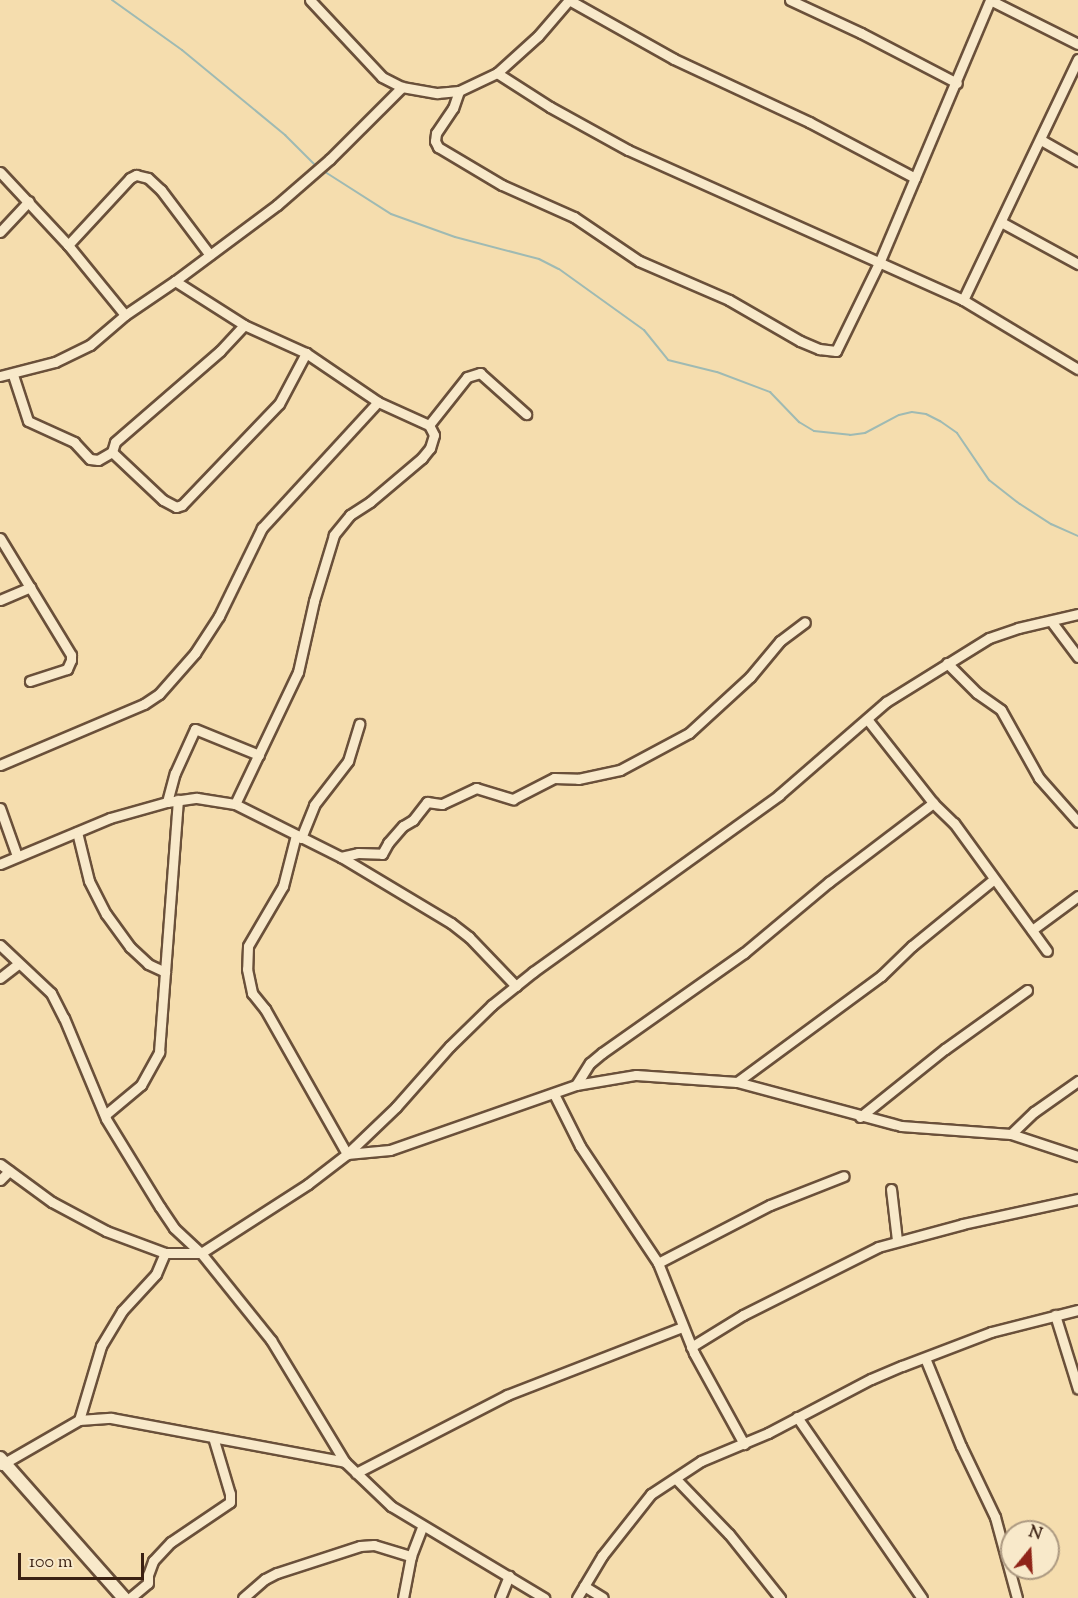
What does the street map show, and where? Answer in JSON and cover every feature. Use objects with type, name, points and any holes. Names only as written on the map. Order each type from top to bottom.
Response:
[{"type":"street","points":[[310,0],[382,77],[402,87],[437,93],[459,91],[497,73],[538,36],[569,0],[674,59],[809,122],[915,178]]},
{"type":"street","points":[[790,0],[861,33],[957,83]]},
{"type":"street","points":[[459,91],[453,108],[436,133],[435,141],[438,147],[502,186],[574,217],[639,261],[729,300],[819,349],[836,351],[879,263],[957,83],[990,0],[1078,44]]},
{"type":"street","points":[[963,300],[1078,59]]},
{"type":"street","points":[[497,73],[550,107],[628,150],[963,300],[1078,369]]},
{"type":"street","points":[[0,376],[13,375],[55,362],[90,345],[124,315],[175,281],[292,192],[330,159],[402,87]]},
{"type":"street","points":[[1041,140],[1078,161]]},
{"type":"street","points":[[0,172],[68,245],[124,315]]},
{"type":"street","points":[[68,245],[130,178],[136,175],[148,178],[161,190],[210,255]]},
{"type":"street","points":[[0,232],[29,201]]},
{"type":"street","points":[[1001,222],[1078,264]]},
{"type":"street","points":[[175,281],[244,325],[306,353],[378,402],[429,425],[433,430],[434,439],[422,458],[370,502],[350,515],[334,535],[314,601],[298,672],[235,804]]},
{"type":"street","points":[[13,375],[28,421],[74,442],[90,459],[98,460],[112,452],[115,441],[220,351],[244,325]]},
{"type":"street","points":[[112,452],[164,500],[176,507],[182,505],[279,404],[306,353]]},
{"type":"street","points":[[429,425],[467,377],[480,373],[526,414]]},
{"type":"street","points":[[0,765],[144,704],[159,694],[195,653],[219,616],[262,528],[378,402]]},
{"type":"street","points":[[0,538],[71,660],[66,669],[30,681]]},
{"type":"street","points":[[0,600],[30,587]]},
{"type":"street","points":[[0,1164],[66,1210],[116,1235],[165,1253],[201,1252],[308,1184],[347,1154],[396,1107],[450,1046],[492,1005],[779,795],[886,702],[989,638],[1018,628],[1078,614]]},
{"type":"street","points":[[1052,621],[1078,657]]},
{"type":"street","points":[[341,857],[358,853],[382,854],[396,835],[413,820],[427,802],[442,804],[476,788],[513,799],[554,778],[578,779],[620,770],[689,734],[750,677],[780,641],[805,622]]},
{"type":"street","points":[[947,663],[977,693],[1001,710],[1039,778],[1078,822]]},
{"type":"street","points":[[867,718],[933,803],[954,823],[993,880],[1047,951]]},
{"type":"street","points":[[347,1154],[265,1010],[252,993],[247,969],[248,945],[283,886],[298,836],[314,805],[348,761],[359,724]]},
{"type":"street","points":[[167,802],[175,773],[195,729],[259,755]]},
{"type":"street","points":[[0,864],[110,818],[167,802],[197,798],[235,804],[341,857],[451,923],[469,937],[516,986]]},
{"type":"street","points":[[105,1115],[141,1085],[159,1052],[178,800]]},
{"type":"street","points":[[576,1085],[590,1063],[602,1053],[744,953],[829,882],[933,803]]},
{"type":"street","points":[[0,808],[17,856]]},
{"type":"street","points":[[76,832],[89,881],[106,914],[130,947],[148,963],[165,972]]},
{"type":"street","points":[[737,1082],[881,976],[912,946],[993,880]]},
{"type":"street","points":[[1032,930],[1078,896]]},
{"type":"street","points":[[0,945],[51,993],[105,1115],[160,1207],[174,1228],[201,1252],[271,1340],[345,1462],[391,1506],[422,1527],[544,1598]]},
{"type":"street","points":[[0,978],[18,964]]},
{"type":"street","points":[[860,1117],[945,1049],[1027,990]]},
{"type":"street","points":[[347,1154],[390,1150],[576,1085],[636,1075],[737,1082],[860,1117],[901,1126],[1011,1134],[1078,1156]]},
{"type":"street","points":[[1011,1134],[1034,1112],[1078,1081]]},
{"type":"street","points":[[554,1094],[580,1146],[658,1263],[691,1347],[744,1444]]},
{"type":"street","points":[[0,1180],[9,1171]]},
{"type":"street","points":[[658,1263],[770,1205],[844,1176]]},
{"type":"street","points":[[891,1188],[897,1240]]},
{"type":"street","points":[[691,1347],[743,1315],[897,1240],[1078,1199]]},
{"type":"street","points":[[79,1420],[100,1346],[122,1311],[156,1274],[165,1253]]},
{"type":"street","points":[[577,1598],[602,1556],[651,1494],[701,1461],[744,1444],[871,1378],[991,1332],[1078,1310]]},
{"type":"street","points":[[1055,1315],[1078,1389]]},
{"type":"street","points":[[356,1473],[507,1395],[682,1327]]},
{"type":"street","points":[[925,1358],[961,1446],[995,1517],[1017,1598]]},
{"type":"street","points":[[797,1417],[922,1598]]},
{"type":"street","points":[[124,1598],[2,1462],[79,1420],[131,1420],[345,1462]]},
{"type":"street","points":[[130,1598],[148,1583],[153,1561],[171,1542],[230,1502],[230,1494],[213,1437]]},
{"type":"street","points":[[676,1479],[729,1534],[780,1598]]},
{"type":"street","points":[[403,1598],[411,1556],[422,1527]]},
{"type":"street","points":[[243,1598],[277,1573],[360,1546],[374,1545],[411,1556]]},
{"type":"street","points":[[500,1598],[509,1576]]},
{"type":"street","points":[[584,1586],[603,1598]]},
{"type":"waterway","points":[[112,0],[182,50],[285,135],[317,167]]},
{"type":"waterway","points":[[322,170],[391,214],[455,237],[539,259],[559,269],[644,330],[668,360],[717,372],[770,392],[799,422],[814,431],[850,435],[865,433],[899,415],[912,412],[926,414],[957,433],[989,480],[1051,524],[1078,536]]}]
